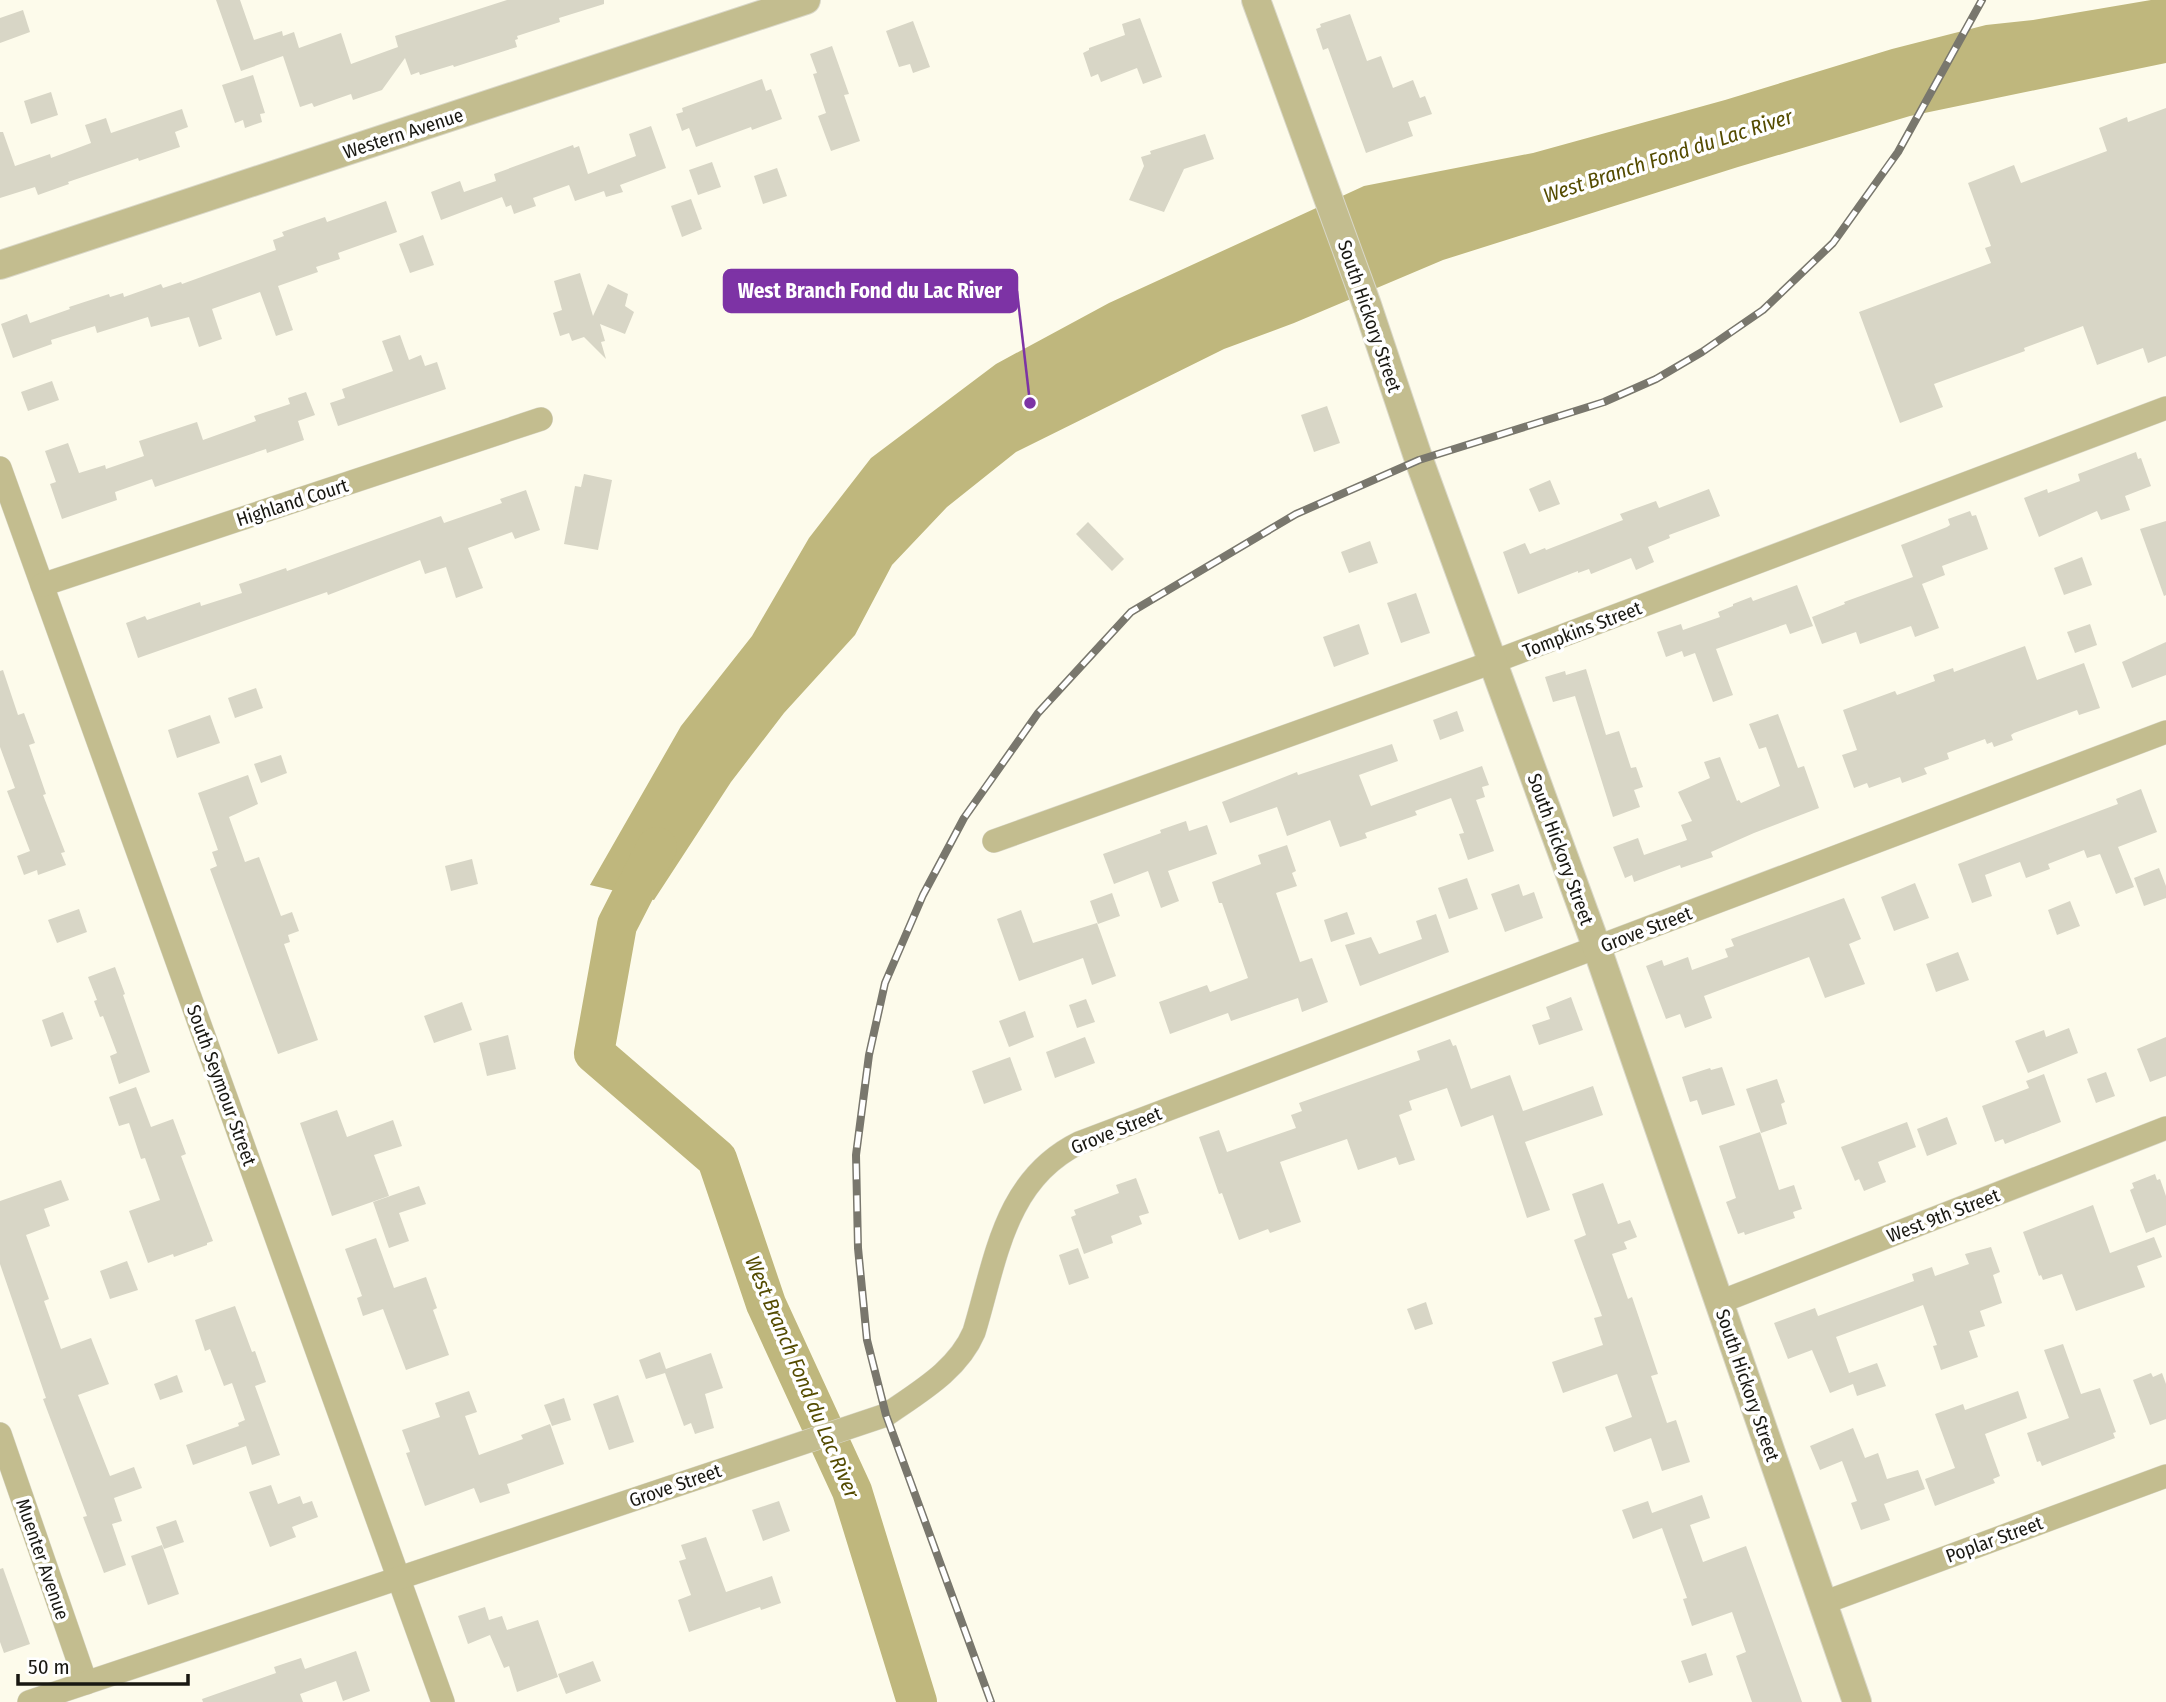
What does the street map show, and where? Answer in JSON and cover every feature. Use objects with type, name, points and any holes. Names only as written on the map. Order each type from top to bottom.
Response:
[{"type":"street","name":"Western Avenue","points":[[0,265],[806,0]]},
{"type":"street","name":"South Hickory Street","points":[[1256,0],[1367,305],[1419,460],[1597,948],[1857,1702]]},
{"type":"street","name":"Tompkins Street","points":[[994,841],[1493,662],[2166,408]]},
{"type":"street","name":"Highland Court","points":[[42,585],[541,419]]},
{"type":"street","name":"South Seymour Street","points":[[0,470],[443,1702]]},
{"type":"street","name":"Grove Street","points":[[29,1702],[886,1415],[949,1368],[959,1357],[974,1332],[1005,1223],[1031,1180],[1060,1152],[2166,732]]},
{"type":"street","name":"West 9th Street","points":[[1720,1302],[2166,1128]]},
{"type":"street","name":"Muenter Avenue","points":[[0,1434],[86,1684]]},
{"type":"street","name":"Poplar Street","points":[[1823,1603],[2166,1476]]},
{"type":"water","points":[[2166,0],[2166,63],[1910,116],[1443,260],[1294,323],[1224,349],[1016,452],[947,507],[892,565],[855,635],[784,713],[731,782],[654,900],[590,885],[681,726],[752,636],[809,538],[871,458],[996,364],[1109,303],[1364,186],[1533,153],[1725,100],[1892,49],[1986,25]]},
{"type":"building","points":[[216,0],[240,0],[254,40],[282,31],[283,36],[294,32],[299,48],[341,33],[351,64],[398,47],[395,36],[507,0],[604,0],[604,4],[559,18],[560,22],[517,36],[517,47],[420,75],[419,72],[411,75],[405,58],[382,90],[353,100],[351,94],[314,107],[312,103],[300,107],[283,56],[241,71]]},
{"type":"building","points":[[23,10],[30,32],[0,43],[0,18]]},
{"type":"building","points":[[1350,14],[1367,61],[1381,56],[1393,88],[1413,80],[1420,98],[1425,96],[1432,114],[1408,122],[1413,136],[1366,153],[1328,48],[1323,50],[1316,29],[1321,27],[1320,24]]},
{"type":"building","points":[[1140,18],[1162,77],[1143,84],[1137,68],[1101,82],[1098,74],[1091,77],[1083,53],[1089,48],[1125,35],[1122,24]]},
{"type":"building","points":[[913,21],[930,67],[913,73],[910,64],[899,67],[886,31]]},
{"type":"building","points":[[832,46],[849,94],[844,95],[860,141],[831,151],[818,116],[826,113],[813,74],[817,73],[810,54]]},
{"type":"building","points":[[253,75],[265,113],[260,114],[262,122],[245,128],[243,120],[235,123],[222,85]]},
{"type":"building","points":[[762,79],[766,91],[771,89],[782,119],[696,147],[689,128],[682,131],[676,114],[683,112],[682,108]]},
{"type":"building","points":[[51,92],[58,115],[31,124],[24,101]]},
{"type":"building","points":[[2166,108],[2166,356],[2148,363],[2143,348],[2097,365],[2083,326],[2024,348],[2025,351],[1934,384],[1943,407],[1900,423],[1859,312],[1991,263],[1985,248],[1991,246],[1968,183],[2014,165],[2021,183],[2107,151],[2099,128],[2127,117],[2128,122]]},
{"type":"building","points":[[182,109],[188,127],[175,132],[180,147],[139,161],[138,158],[38,195],[35,187],[0,198],[0,132],[3,132],[15,166],[50,154],[51,158],[91,143],[85,125],[106,118],[111,133]]},
{"type":"building","points":[[651,126],[666,168],[620,185],[623,192],[606,197],[604,191],[575,201],[569,185],[533,198],[536,206],[514,214],[511,205],[506,207],[502,197],[441,220],[431,192],[460,181],[464,192],[496,181],[494,174],[573,145],[574,148],[579,146],[588,174],[636,156],[629,134]]},
{"type":"building","points":[[1205,134],[1214,159],[1184,169],[1164,212],[1129,200],[1144,166],[1141,157],[1151,154],[1150,151]]},
{"type":"building","points":[[712,162],[721,187],[698,195],[689,170]]},
{"type":"building","points":[[777,168],[787,196],[763,204],[754,176]]},
{"type":"building","points":[[691,199],[702,229],[682,237],[671,206]]},
{"type":"building","points":[[386,201],[397,232],[338,253],[340,259],[316,267],[318,272],[278,286],[293,330],[276,336],[260,292],[212,309],[222,339],[199,347],[189,317],[151,327],[148,317],[97,333],[95,326],[51,340],[52,344],[13,358],[1,324],[27,314],[30,323],[109,294],[110,297],[123,293],[124,297],[161,284],[163,288],[181,282],[182,284],[276,250],[273,240],[284,236],[282,232],[325,217],[327,222]]},
{"type":"building","points":[[423,235],[434,265],[410,273],[399,244]]},
{"type":"building","points":[[580,273],[593,316],[608,284],[628,294],[625,306],[634,312],[625,334],[600,324],[606,359],[584,337],[572,341],[569,333],[560,336],[553,313],[562,310],[554,281]]},
{"type":"building","points":[[400,335],[409,360],[421,355],[425,366],[437,362],[446,389],[338,426],[330,403],[345,398],[342,389],[393,371],[382,341]]},
{"type":"building","points":[[52,381],[59,400],[28,411],[21,392]]},
{"type":"building","points":[[306,392],[315,415],[298,421],[304,440],[267,453],[266,449],[155,487],[152,479],[115,492],[117,500],[62,519],[50,484],[56,482],[45,451],[68,443],[79,473],[105,465],[106,469],[144,456],[139,441],[197,422],[203,440],[256,421],[254,416],[290,404],[288,398]]},
{"type":"building","points":[[1327,406],[1340,443],[1314,452],[1301,415]]},
{"type":"building","points":[[2136,452],[2138,459],[2141,458],[2151,486],[2125,496],[2130,510],[2101,520],[2097,511],[2039,537],[2024,498],[2047,489],[2048,493],[2080,481],[2078,474]]},
{"type":"building","points":[[584,474],[612,480],[598,550],[564,544],[575,486],[581,487]]},
{"type":"building","points":[[1550,480],[1560,504],[1539,512],[1529,489]]},
{"type":"building","points":[[1709,489],[1720,516],[1669,535],[1670,538],[1648,547],[1654,562],[1636,570],[1631,558],[1591,574],[1589,569],[1578,571],[1518,594],[1503,552],[1525,543],[1530,554],[1545,548],[1546,550],[1623,520],[1620,514],[1656,501],[1659,508]]},
{"type":"building","points":[[526,490],[540,530],[515,539],[512,532],[468,548],[483,588],[456,598],[446,567],[425,574],[420,560],[328,595],[327,592],[138,658],[126,623],[145,616],[147,620],[200,602],[201,606],[242,593],[239,584],[286,568],[287,571],[441,516],[444,523],[502,503],[500,499]]},
{"type":"building","points":[[1970,511],[1972,516],[1976,515],[1988,549],[1942,566],[1945,575],[1922,584],[1939,628],[1915,637],[1911,626],[1860,644],[1856,632],[1822,644],[1812,617],[1845,604],[1844,602],[1913,577],[1901,545],[1947,527],[1950,525],[1948,519]]},
{"type":"building","points":[[2166,521],[2166,595],[2164,596],[2140,529]]},
{"type":"building","points":[[1088,522],[1124,559],[1112,571],[1076,534]]},
{"type":"building","points":[[1370,541],[1378,563],[1349,573],[1341,552]]},
{"type":"building","points":[[2082,557],[2092,585],[2064,595],[2054,568]]},
{"type":"building","points":[[1797,585],[1813,626],[1790,634],[1786,624],[1716,649],[1733,695],[1713,702],[1695,653],[1684,657],[1682,651],[1666,657],[1657,632],[1681,624],[1683,630],[1720,617],[1718,612],[1733,604],[1751,597],[1753,601]]},
{"type":"building","points":[[1416,593],[1430,633],[1401,643],[1387,603]]},
{"type":"building","points":[[1359,624],[1369,654],[1334,667],[1323,637]]},
{"type":"building","points":[[2090,624],[2097,645],[2075,653],[2067,632]]},
{"type":"building","points":[[2166,642],[2166,675],[2132,688],[2122,662]]},
{"type":"building","points":[[2025,646],[2037,680],[2084,663],[2100,708],[2079,715],[2077,710],[2014,733],[2011,735],[2013,740],[1994,747],[1992,742],[1987,744],[1985,739],[1947,753],[1949,759],[1924,768],[1927,774],[1902,783],[1900,777],[1869,788],[1867,783],[1854,788],[1842,755],[1857,750],[1843,710],[1895,691],[1897,695],[1935,681],[1933,675],[1953,668],[1954,672]]},
{"type":"building","points":[[1586,669],[1606,735],[1619,731],[1631,768],[1636,767],[1643,787],[1634,790],[1640,807],[1613,817],[1575,696],[1553,702],[1545,677]]},
{"type":"building","points":[[3,670],[18,715],[24,713],[35,743],[29,745],[46,794],[43,795],[65,852],[61,853],[66,865],[38,875],[37,870],[24,875],[17,856],[30,851],[7,791],[15,788],[0,747],[0,671]]},
{"type":"building","points":[[256,688],[263,708],[235,718],[228,698]]},
{"type":"building","points":[[1457,711],[1464,731],[1440,740],[1433,720]]},
{"type":"building","points":[[1778,714],[1798,768],[1804,766],[1819,808],[1711,852],[1713,857],[1681,868],[1680,865],[1634,882],[1632,875],[1625,878],[1613,847],[1638,838],[1644,855],[1687,840],[1681,825],[1692,821],[1678,792],[1710,778],[1704,762],[1720,757],[1737,801],[1741,803],[1780,786],[1766,747],[1759,749],[1749,724]]},
{"type":"building","points":[[210,715],[220,743],[177,758],[168,730]]},
{"type":"building","points":[[1392,744],[1398,761],[1359,775],[1371,806],[1482,766],[1489,785],[1482,787],[1485,797],[1476,800],[1494,851],[1468,860],[1459,834],[1464,833],[1451,798],[1415,811],[1417,815],[1365,833],[1367,838],[1340,847],[1330,820],[1287,836],[1277,807],[1230,823],[1222,802],[1297,772],[1298,775]]},
{"type":"building","points":[[281,755],[287,773],[261,783],[254,764]]},
{"type":"building","points":[[248,775],[258,804],[229,817],[245,862],[259,857],[281,916],[292,912],[299,931],[288,935],[290,942],[284,944],[318,1040],[278,1054],[210,869],[217,866],[212,852],[218,850],[198,793]]},
{"type":"building","points":[[2141,789],[2157,832],[2118,847],[2134,887],[2116,894],[2100,854],[2087,858],[2084,850],[2048,864],[2050,869],[2026,878],[2020,862],[1985,875],[1992,896],[1972,903],[1958,864],[2118,804],[2116,799]]},
{"type":"building","points":[[1186,821],[1189,831],[1207,825],[1217,854],[1168,871],[1179,901],[1161,908],[1148,871],[1114,884],[1103,854]]},
{"type":"building","points":[[1287,845],[1296,871],[1292,873],[1297,886],[1276,893],[1300,962],[1312,958],[1328,1002],[1302,1012],[1298,998],[1231,1021],[1228,1013],[1170,1034],[1159,1002],[1207,985],[1210,992],[1248,978],[1212,882],[1261,864],[1258,855]]},
{"type":"building","points":[[472,859],[478,884],[451,891],[445,866]]},
{"type":"building","points":[[2159,868],[2166,886],[2166,898],[2144,906],[2134,878]]},
{"type":"building","points":[[1467,878],[1478,909],[1449,919],[1438,888]]},
{"type":"building","points":[[1915,883],[1929,918],[1894,931],[1881,897]]},
{"type":"building","points":[[1519,884],[1523,896],[1534,892],[1543,918],[1505,932],[1491,894]]},
{"type":"building","points":[[1112,893],[1120,916],[1098,924],[1090,901]]},
{"type":"building","points":[[1844,898],[1861,939],[1849,944],[1865,984],[1825,998],[1809,957],[1704,996],[1712,1018],[1685,1028],[1680,1014],[1666,1019],[1646,966],[1662,960],[1664,966],[1688,957],[1692,970],[1728,957],[1725,949],[1734,946],[1731,939]]},
{"type":"building","points":[[2070,901],[2080,926],[2057,935],[2048,910]]},
{"type":"building","points":[[79,909],[87,932],[57,943],[48,920]]},
{"type":"building","points":[[1021,910],[1033,943],[1097,923],[1116,976],[1092,985],[1083,958],[1019,981],[997,919]]},
{"type":"building","points":[[1347,912],[1355,934],[1331,942],[1324,920]]},
{"type":"building","points":[[1436,914],[1449,952],[1360,986],[1345,945],[1371,937],[1379,954],[1422,939],[1416,921]]},
{"type":"building","points":[[1958,952],[1969,980],[1936,992],[1926,964]]},
{"type":"building","points":[[115,967],[150,1072],[119,1084],[110,1056],[117,1053],[103,1016],[100,1017],[88,977]]},
{"type":"building","points":[[1571,997],[1583,1030],[1539,1045],[1532,1025],[1550,1019],[1546,1007]]},
{"type":"building","points":[[1086,999],[1095,1022],[1077,1028],[1069,1005]]},
{"type":"building","points":[[462,1002],[472,1030],[434,1043],[424,1016]]},
{"type":"building","points":[[1025,1011],[1034,1037],[1009,1047],[999,1021]]},
{"type":"building","points":[[63,1012],[73,1039],[51,1047],[42,1020]]},
{"type":"building","points":[[2069,1028],[2078,1053],[2028,1073],[2015,1041],[2044,1030],[2046,1037]]},
{"type":"building","points":[[508,1035],[516,1069],[487,1076],[479,1043]]},
{"type":"building","points":[[1085,1037],[1095,1063],[1055,1078],[1046,1052]]},
{"type":"building","points":[[2166,1037],[2166,1076],[2150,1082],[2137,1049]]},
{"type":"building","points":[[1450,1039],[1453,1046],[1456,1045],[1471,1089],[1510,1075],[1523,1111],[1593,1086],[1603,1115],[1525,1142],[1550,1210],[1527,1218],[1493,1115],[1461,1127],[1447,1088],[1409,1101],[1412,1110],[1399,1115],[1415,1160],[1399,1165],[1396,1157],[1358,1170],[1347,1139],[1280,1162],[1301,1222],[1270,1233],[1268,1229],[1239,1240],[1199,1137],[1219,1130],[1227,1152],[1296,1128],[1291,1115],[1302,1111],[1299,1103],[1420,1060],[1417,1051]]},
{"type":"building","points":[[1010,1057],[1022,1090],[984,1104],[972,1071]]},
{"type":"building","points":[[1722,1067],[1735,1105],[1702,1115],[1697,1100],[1690,1102],[1682,1077]]},
{"type":"building","points":[[2106,1072],[2115,1096],[2096,1103],[2087,1079]]},
{"type":"building","points":[[2044,1074],[2061,1122],[2005,1144],[2003,1139],[1995,1142],[1982,1106],[2029,1088],[2026,1081]]},
{"type":"building","points":[[1777,1079],[1785,1102],[1781,1104],[1787,1124],[1761,1133],[1746,1089]]},
{"type":"building","points":[[136,1087],[151,1127],[173,1119],[186,1154],[181,1156],[213,1241],[174,1257],[173,1254],[148,1263],[129,1211],[160,1200],[145,1158],[141,1159],[129,1123],[119,1126],[109,1097]]},
{"type":"building","points":[[337,1110],[347,1137],[393,1120],[402,1146],[374,1155],[389,1196],[332,1216],[300,1123]]},
{"type":"building","points":[[1947,1117],[1957,1144],[1927,1156],[1917,1129]]},
{"type":"building","points":[[1907,1122],[1916,1147],[1878,1162],[1886,1182],[1864,1191],[1859,1179],[1855,1181],[1841,1147]]},
{"type":"building","points":[[1760,1132],[1779,1190],[1794,1185],[1802,1209],[1793,1212],[1795,1218],[1745,1235],[1744,1232],[1738,1234],[1726,1202],[1736,1198],[1719,1146]]},
{"type":"building","points":[[2155,1174],[2157,1180],[2160,1179],[2166,1196],[2166,1225],[2146,1233],[2130,1190],[2134,1188],[2132,1183]]},
{"type":"building","points":[[1136,1178],[1149,1213],[1139,1216],[1142,1224],[1111,1236],[1113,1243],[1084,1254],[1071,1217],[1076,1215],[1074,1210],[1119,1193],[1116,1185]]},
{"type":"building","points":[[61,1180],[69,1200],[44,1209],[50,1226],[26,1235],[49,1299],[44,1301],[61,1349],[91,1338],[109,1384],[78,1395],[110,1476],[134,1467],[142,1488],[114,1498],[122,1521],[112,1524],[126,1565],[104,1573],[83,1517],[87,1516],[43,1399],[46,1398],[0,1264],[0,1201]]},
{"type":"building","points":[[1603,1183],[1618,1224],[1630,1220],[1637,1237],[1624,1242],[1627,1249],[1612,1254],[1628,1299],[1632,1297],[1658,1374],[1651,1376],[1667,1423],[1676,1420],[1690,1462],[1662,1471],[1651,1438],[1614,1452],[1605,1427],[1632,1417],[1617,1374],[1563,1393],[1552,1362],[1603,1345],[1594,1318],[1602,1316],[1574,1240],[1586,1235],[1572,1194]]},
{"type":"building","points":[[419,1186],[426,1204],[399,1213],[409,1241],[389,1248],[373,1202]]},
{"type":"building","points":[[2093,1205],[2110,1253],[2154,1237],[2162,1257],[2137,1266],[2145,1287],[2076,1311],[2062,1274],[2043,1280],[2041,1275],[2039,1276],[2023,1232]]},
{"type":"building","points":[[376,1238],[394,1288],[426,1277],[437,1308],[433,1310],[449,1355],[406,1370],[383,1309],[363,1316],[357,1298],[362,1296],[345,1249]]},
{"type":"building","points":[[1991,1247],[2000,1272],[1993,1275],[2002,1303],[1980,1311],[1985,1326],[1969,1331],[1978,1357],[1941,1370],[1933,1346],[1937,1345],[1923,1305],[1836,1337],[1849,1373],[1877,1363],[1886,1386],[1857,1396],[1853,1384],[1830,1393],[1812,1350],[1788,1359],[1774,1323],[1815,1308],[1818,1316],[1914,1281],[1912,1274],[1932,1267],[1935,1276],[1969,1264],[1965,1254]]},
{"type":"building","points":[[1078,1248],[1089,1278],[1069,1285],[1059,1255]]},
{"type":"building","points":[[127,1261],[138,1290],[110,1299],[100,1271]]},
{"type":"building","points":[[1426,1302],[1433,1324],[1415,1330],[1407,1309]]},
{"type":"building","points":[[235,1306],[266,1382],[255,1386],[280,1455],[252,1465],[246,1446],[193,1465],[186,1445],[239,1426],[238,1423],[245,1420],[232,1383],[224,1386],[210,1349],[205,1351],[195,1320]]},
{"type":"building","points":[[2063,1344],[2081,1394],[2100,1388],[2116,1432],[2113,1433],[2115,1438],[2042,1466],[2040,1461],[2037,1462],[2027,1433],[2069,1418],[2044,1350]]},
{"type":"building","points":[[660,1352],[666,1369],[711,1353],[723,1388],[705,1394],[714,1428],[695,1434],[691,1423],[684,1426],[665,1373],[646,1379],[639,1360]]},
{"type":"building","points":[[2151,1373],[2153,1377],[2162,1373],[2166,1384],[2166,1419],[2150,1425],[2133,1380]]},
{"type":"building","points":[[177,1375],[183,1392],[160,1400],[154,1384]]},
{"type":"building","points":[[469,1391],[477,1412],[465,1416],[479,1455],[523,1439],[521,1435],[550,1424],[564,1464],[507,1484],[510,1493],[480,1503],[474,1488],[425,1506],[406,1453],[410,1452],[402,1430],[440,1417],[435,1403]]},
{"type":"building","points":[[2018,1391],[2027,1418],[1985,1434],[2000,1476],[1993,1479],[1995,1483],[1935,1506],[1925,1479],[1955,1468],[1935,1414],[1963,1404],[1965,1410]]},
{"type":"building","points":[[618,1395],[634,1442],[609,1450],[593,1404]]},
{"type":"building","points":[[564,1398],[571,1420],[552,1426],[544,1405]]},
{"type":"building","points":[[1853,1428],[1865,1458],[1878,1453],[1887,1479],[1918,1470],[1925,1489],[1884,1504],[1890,1520],[1861,1530],[1851,1503],[1857,1501],[1842,1461],[1820,1470],[1810,1446]]},
{"type":"building","points":[[271,1485],[278,1504],[300,1496],[303,1504],[312,1501],[318,1517],[292,1527],[296,1537],[270,1547],[249,1492]]},
{"type":"building","points":[[1702,1495],[1710,1518],[1690,1525],[1703,1562],[1746,1546],[1802,1702],[1752,1702],[1736,1656],[1746,1652],[1732,1612],[1692,1626],[1683,1599],[1687,1598],[1662,1528],[1633,1539],[1622,1510],[1648,1501],[1652,1513]]},
{"type":"building","points":[[779,1501],[790,1531],[763,1541],[752,1510]]},
{"type":"building","points":[[176,1520],[184,1542],[164,1549],[156,1527]]},
{"type":"building","points":[[706,1537],[726,1592],[772,1576],[781,1603],[761,1610],[760,1607],[689,1632],[678,1600],[691,1595],[679,1561],[686,1559],[681,1545]]},
{"type":"building","points":[[162,1545],[179,1594],[148,1605],[131,1556]]},
{"type":"building","points":[[3,1568],[30,1644],[4,1653],[0,1642],[0,1569]]},
{"type":"building","points":[[485,1607],[489,1620],[502,1616],[507,1630],[538,1620],[558,1677],[517,1692],[509,1666],[504,1668],[490,1635],[468,1644],[458,1616]]},
{"type":"building","points":[[356,1651],[370,1691],[343,1701],[336,1681],[300,1694],[303,1702],[203,1702],[202,1699],[276,1673],[274,1667],[301,1658],[305,1669]]},
{"type":"building","points":[[1706,1653],[1713,1675],[1689,1683],[1681,1661]]},
{"type":"building","points":[[593,1661],[601,1681],[566,1694],[558,1674]]},
{"type":"waterway","name":"West Branch Fond du Lac River","points":[[657,847],[617,925],[594,1053],[717,1159],[766,1304],[852,1491],[917,1702]]},
{"type":"railway","points":[[991,1702],[886,1415],[867,1340],[858,1248],[856,1155],[869,1055],[885,983],[923,895],[964,818],[1038,713],[1131,612],[1296,514],[1419,460],[1604,402],[1656,379],[1702,352],[1763,310],[1833,243],[1898,152],[1982,0]]},
{"type":"place","name":"West Branch Fond du Lac River","points":[[1030,403]]}]
